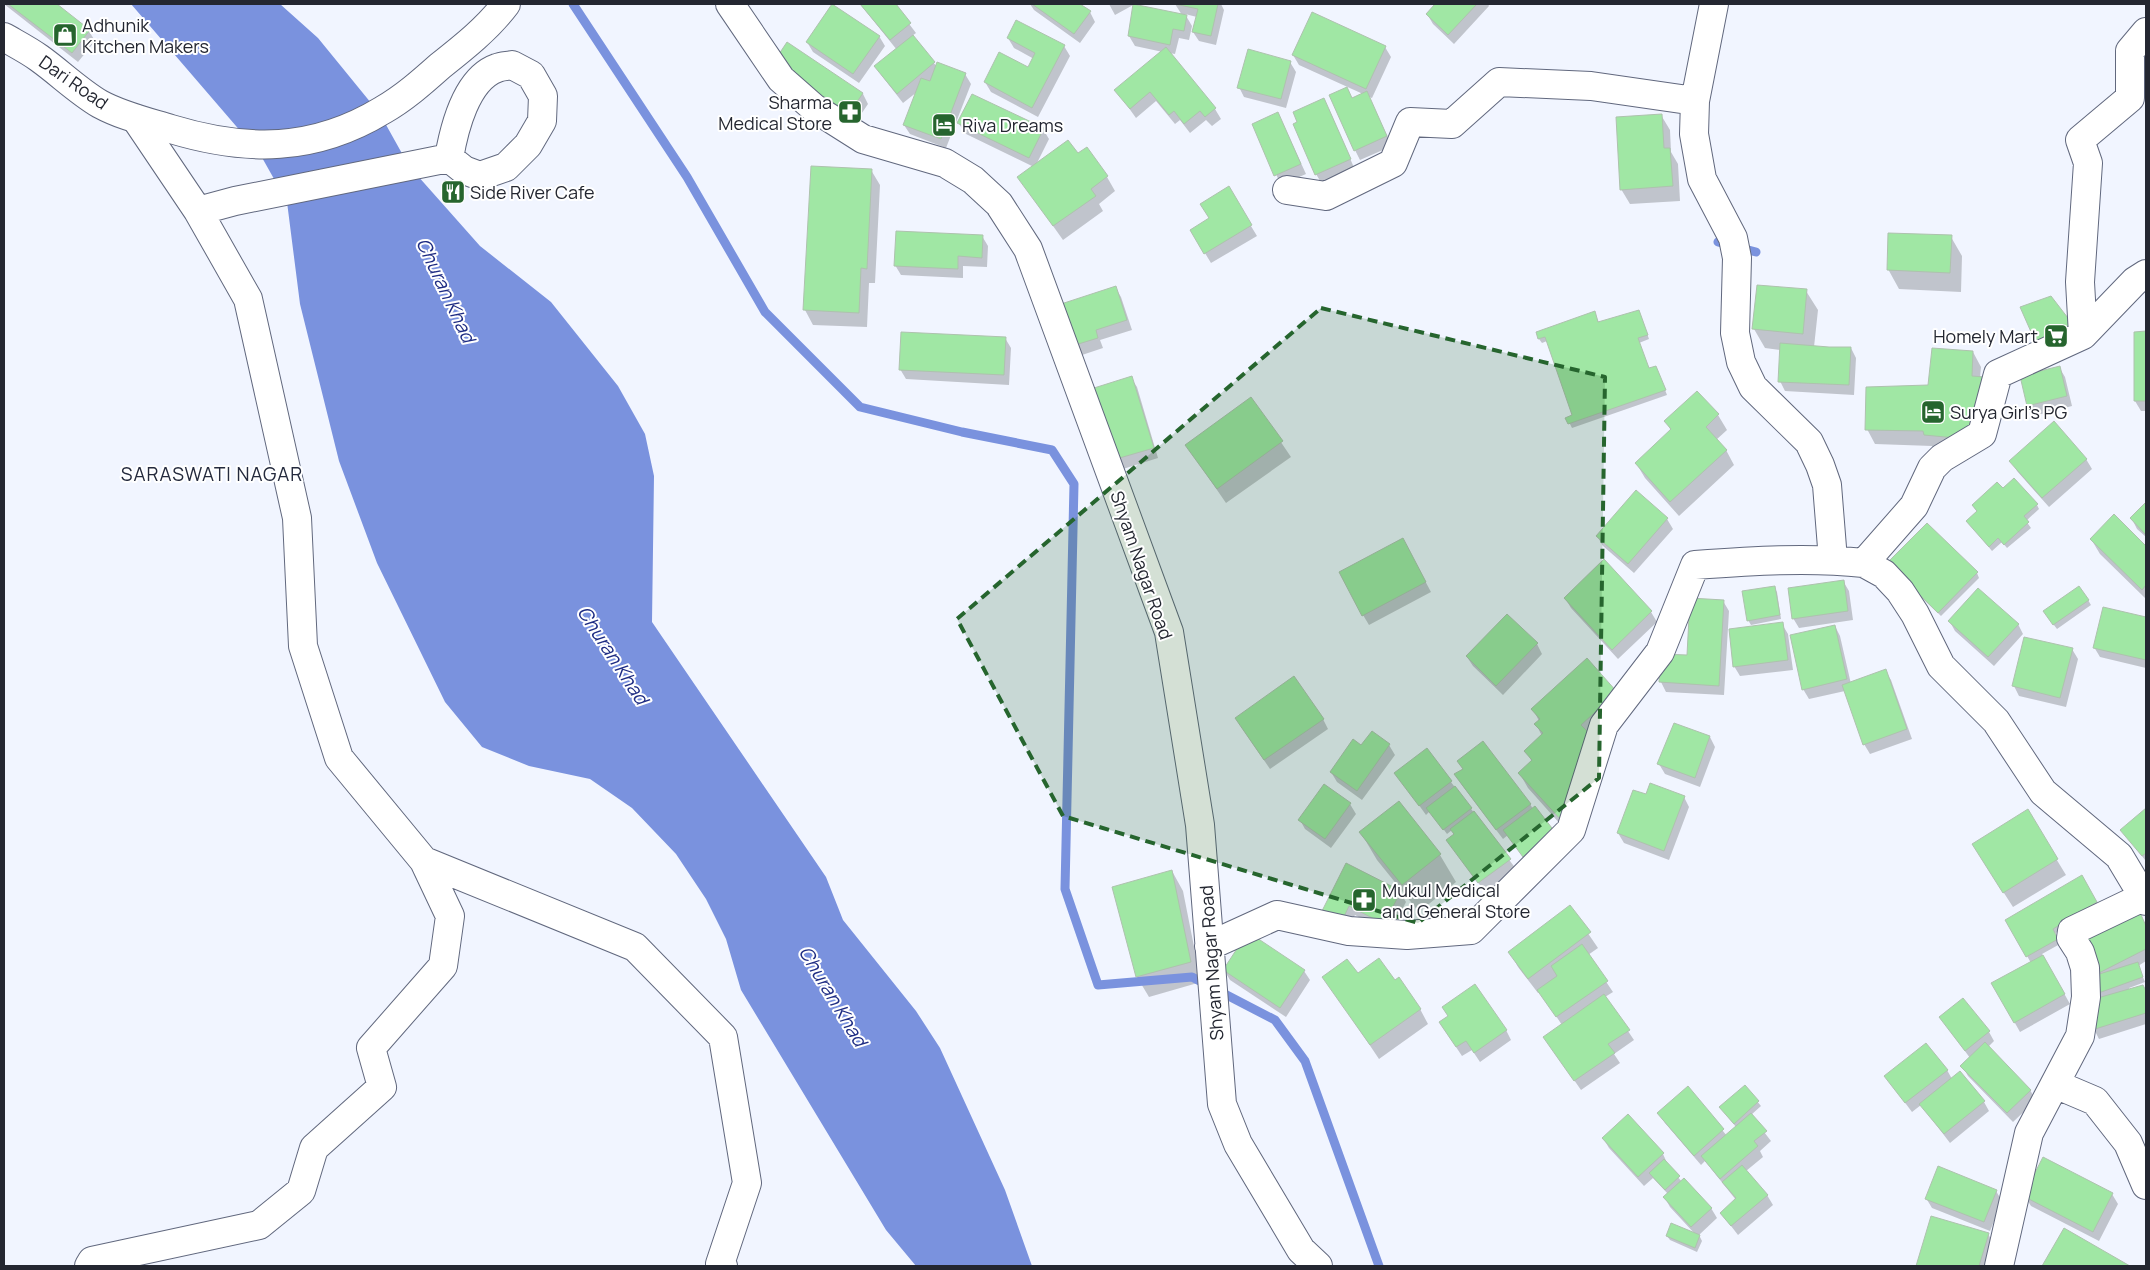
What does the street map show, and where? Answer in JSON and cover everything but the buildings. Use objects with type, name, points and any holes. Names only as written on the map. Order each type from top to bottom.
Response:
[{"type":"street","name":"Dari Road","points":[[4,37],[38,57],[101,104],[136,119],[204,139],[246,145],[293,143],[321,138],[354,125],[383,110],[419,85],[475,37],[497,16],[506,4]]},
{"type":"street","name":"Shyam Nagar Road","points":[[730,4],[781,79],[814,108],[863,139],[945,163],[973,180],[999,204],[1028,249],[1169,632],[1200,825],[1222,1104],[1238,1144],[1301,1250],[1318,1266]]},
{"type":"street","points":[[1714,4],[1696,101],[1694,134],[1702,179],[1733,238],[1737,258],[1736,334],[1741,362],[1753,387],[1809,442],[1820,465],[1827,485],[1833,560]]},
{"type":"street","points":[[2083,335],[2080,282],[2088,163],[2080,140],[2130,98],[2130,51],[2146,32]]},
{"type":"street","points":[[1287,190],[1326,196],[1393,163],[1410,122],[1452,124],[1499,82],[1591,86],[1696,101]]},
{"type":"street","points":[[89,1266],[92,1261],[260,1225],[301,1191],[314,1148],[382,1087],[371,1048],[443,966],[450,916],[424,860],[339,758],[302,646],[297,518],[248,299],[198,211],[136,119]]},
{"type":"street","points":[[198,211],[235,201],[449,158]]},
{"type":"street","points":[[1864,564],[1914,506],[1932,468],[1942,458],[1982,434],[1998,374],[2083,335],[2135,281],[2146,274]]},
{"type":"street","points":[[1209,946],[1276,915],[1349,931],[1407,935],[1471,930],[1571,830],[1604,725],[1660,652],[1695,566],[1754,560],[1833,560],[1864,564],[1884,574],[1900,591],[1915,614],[1941,666],[1996,720],[2043,792],[2119,856],[2145,899],[2072,930],[2071,938],[2080,952],[2085,968],[2086,997],[2080,1036],[2029,1133],[1999,1266]]},
{"type":"street","points":[[424,860],[635,947],[723,1037],[747,1184],[720,1264],[722,1266]]},
{"type":"street","points":[[2055,1084],[2095,1101],[2128,1143],[2146,1185]]},
{"type":"highlighted area","points":[[1321,308],[1605,377],[1599,778],[1418,923],[1063,816],[957,619]]},
{"type":"water","name":"Churan Khad","points":[[131,4],[280,4],[318,38],[380,114],[409,166],[480,246],[551,302],[618,386],[645,434],[654,476],[652,622],[826,877],[843,920],[916,1011],[940,1048],[1005,1190],[1032,1266],[916,1266],[886,1230],[741,990],[726,939],[706,899],[676,854],[632,808],[590,779],[529,766],[482,747],[445,702],[377,563],[339,461],[300,304],[287,202],[260,154]]},
{"type":"waterway","points":[[573,4],[687,177],[765,312],[860,407],[962,432],[1052,450],[1074,484],[1065,889],[1098,985],[1192,977],[1275,1020],[1305,1061],[1379,1266]]},
{"type":"waterway","points":[[1718,242],[1756,252]]},
{"type":"place","name":"Adhunik Kitchen Makers","points":[[65,35]]},
{"type":"place","name":"Sharma Medical Store","points":[[850,112]]},
{"type":"place","name":"Riva Dreams","points":[[944,125]]},
{"type":"place","name":"Side River Cafe","points":[[453,192]]},
{"type":"place","name":"Homely Mart","points":[[2056,336]]},
{"type":"place","name":"Surya Girl's PG","points":[[1933,412]]},
{"type":"place","name":"Mukul Medical and General Store","points":[[1364,900]]},
{"type":"district","name":"SARASWATI NAGAR","points":[[212,474]]}]
